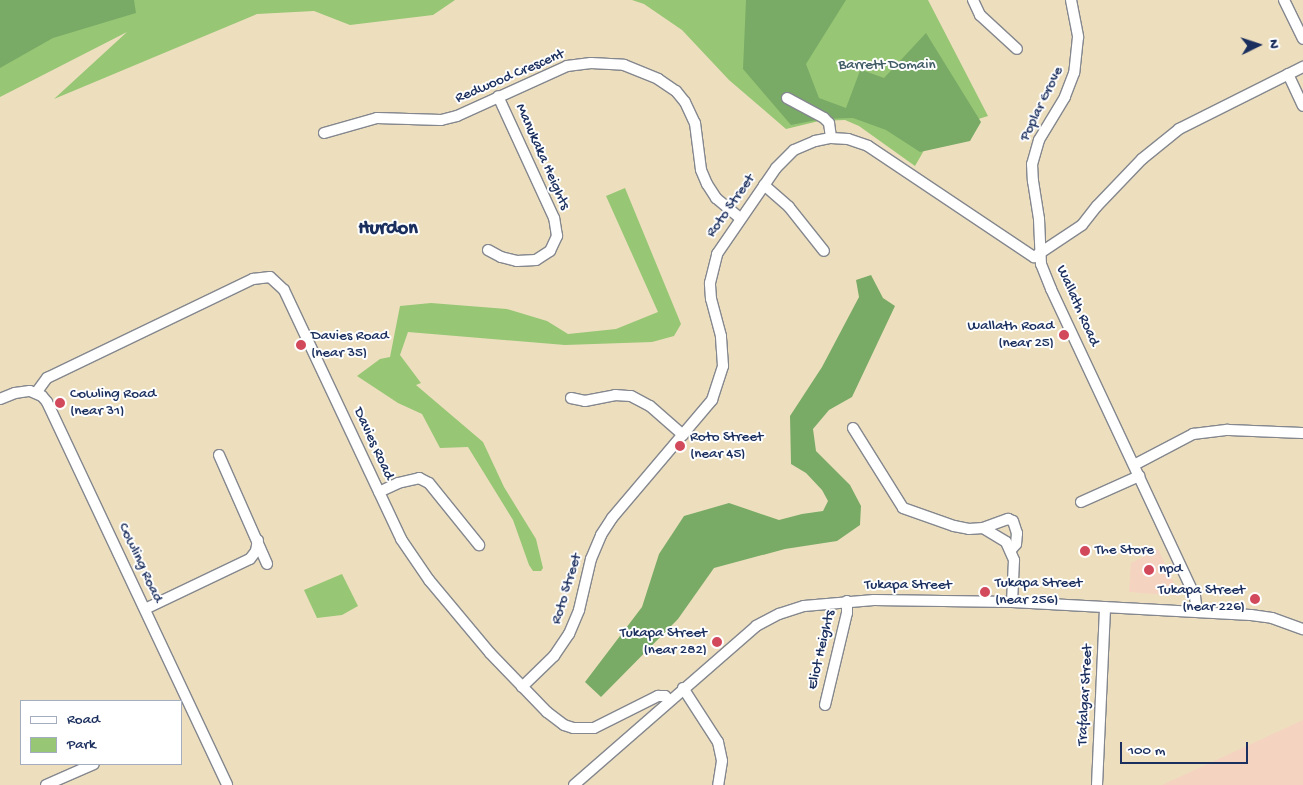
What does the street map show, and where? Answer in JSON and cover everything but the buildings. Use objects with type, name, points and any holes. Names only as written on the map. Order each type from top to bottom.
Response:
[{"type":"street","points":[[973,0],[980,15],[1016,49]]},
{"type":"street","name":"Poplar Grove","points":[[1041,252],[1032,164],[1039,140],[1065,96],[1074,73],[1078,37],[1071,0]]},
{"type":"street","points":[[1284,0],[1303,39]]},
{"type":"street","name":"Redwood Crescent","points":[[324,133],[377,118],[441,120],[457,116],[555,70],[580,64],[612,63],[648,73],[671,88],[685,102],[695,123],[701,170],[707,184],[716,198],[740,218]]},
{"type":"street","name":"Wallath Road","points":[[1197,612],[1195,597],[1044,275],[1041,252],[1082,225],[1097,206],[1142,159],[1179,129],[1303,67]]},
{"type":"street","points":[[1288,74],[1303,106]]},
{"type":"street","name":"Manukaka Heights","points":[[488,250],[501,257],[518,261],[536,260],[550,251],[557,236],[554,218],[498,96]]},
{"type":"street","points":[[787,98],[824,118],[829,123],[831,138]]},
{"type":"street","name":"Roto Street","points":[[522,686],[554,656],[569,634],[579,610],[591,559],[601,535],[612,518],[712,400],[721,376],[723,352],[711,299],[711,270],[716,254],[776,168],[794,150],[815,141],[831,138],[848,139],[868,146],[1034,257],[1041,252]]},
{"type":"street","points":[[764,185],[789,207],[824,251]]},
{"type":"street","name":"Davies Road","points":[[36,393],[47,378],[252,279],[270,277],[284,290],[378,492],[413,559],[490,653],[555,719],[564,725],[585,729],[606,723],[652,698],[665,696],[669,700]]},
{"type":"street","points":[[0,399],[23,391],[36,393]]},
{"type":"street","name":"Cowling Road","points":[[36,393],[48,402],[52,410],[145,609],[185,702],[227,785]]},
{"type":"street","points":[[571,398],[585,401],[615,395],[631,396],[650,406],[683,435]]},
{"type":"street","points":[[853,428],[903,508],[968,529],[983,528],[1008,519],[1013,521],[1017,533],[1016,544],[1011,550]]},
{"type":"street","points":[[1134,465],[1193,434],[1228,430],[1303,433]]},
{"type":"street","points":[[219,455],[267,564]]},
{"type":"street","points":[[1081,502],[1139,476]]},
{"type":"street","points":[[378,492],[398,483],[419,478],[428,484],[479,545]]},
{"type":"street","points":[[983,528],[1000,536],[1011,550],[1014,560],[1012,602]]},
{"type":"street","points":[[145,609],[250,559],[256,551],[258,540]]},
{"type":"street","name":"Tukapa Street","points":[[574,785],[736,641],[767,619],[804,606],[847,601],[1012,602],[1272,618],[1303,629]]},
{"type":"street","name":"Eliot Heights","points":[[825,705],[847,614],[847,601]]},
{"type":"street","name":"Trafalgar Street","points":[[1096,785],[1105,607]]},
{"type":"street","points":[[682,688],[718,742],[722,761],[718,785]]},
{"type":"street","points":[[46,785],[92,765]]},
{"type":"shaded area","points":[[1158,549],[1180,596],[1129,592],[1131,563]]},
{"type":"shaded area","points":[[1303,720],[1303,785],[1162,785]]},
{"type":"green space","points":[[0,0],[455,0],[433,15],[350,25],[314,11],[257,14],[54,99],[127,32],[0,97]]},
{"type":"green space","points":[[0,0],[134,0],[136,13],[53,38],[0,68]]},
{"type":"green space","name":"Barrett Domain","points":[[632,0],[928,0],[988,116],[934,133],[915,166],[859,126],[845,120],[819,121],[786,129],[729,80],[682,30],[644,4]]},
{"type":"green space","points":[[746,0],[846,0],[806,64],[819,98],[846,108],[861,68],[884,78],[926,33],[981,122],[970,141],[920,152],[886,130],[853,118],[822,119],[791,125],[743,69]]},
{"type":"green space","points":[[625,188],[681,324],[674,336],[652,342],[565,345],[408,332],[400,355],[421,383],[416,385],[483,442],[504,487],[536,539],[543,568],[541,571],[533,571],[529,565],[513,520],[468,447],[440,448],[422,414],[398,403],[357,376],[380,359],[390,357],[400,306],[431,303],[507,309],[547,321],[568,334],[616,329],[658,312],[606,196]]},
{"type":"green space","points":[[871,275],[883,298],[895,306],[852,397],[829,410],[813,429],[816,451],[850,485],[861,506],[860,525],[837,541],[785,549],[714,568],[678,619],[601,697],[585,682],[642,607],[659,554],[684,516],[729,503],[779,520],[823,511],[828,501],[822,490],[806,473],[791,464],[790,416],[822,367],[859,297],[856,280]]},
{"type":"green space","points":[[342,574],[358,606],[342,615],[317,618],[304,590]]},
{"type":"place","name":"Wallath Road (near 25)","points":[[1064,335]]},
{"type":"place","name":"Davies Road (near 35)","points":[[301,345]]},
{"type":"place","name":"Cowling Road (near 31)","points":[[60,403]]},
{"type":"place","name":"Roto Street (near 45)","points":[[680,446]]},
{"type":"place","name":"The Store","points":[[1085,551]]},
{"type":"place","name":"npd","points":[[1149,570]]},
{"type":"place","name":"Tukapa Street (near 256)","points":[[985,592]]},
{"type":"place","name":"Tukapa Street (near 226)","points":[[1255,599]]},
{"type":"place","name":"Tukapa Street (near 282)","points":[[717,642]]},
{"type":"district","name":"Hurdon","points":[[388,229]]}]
